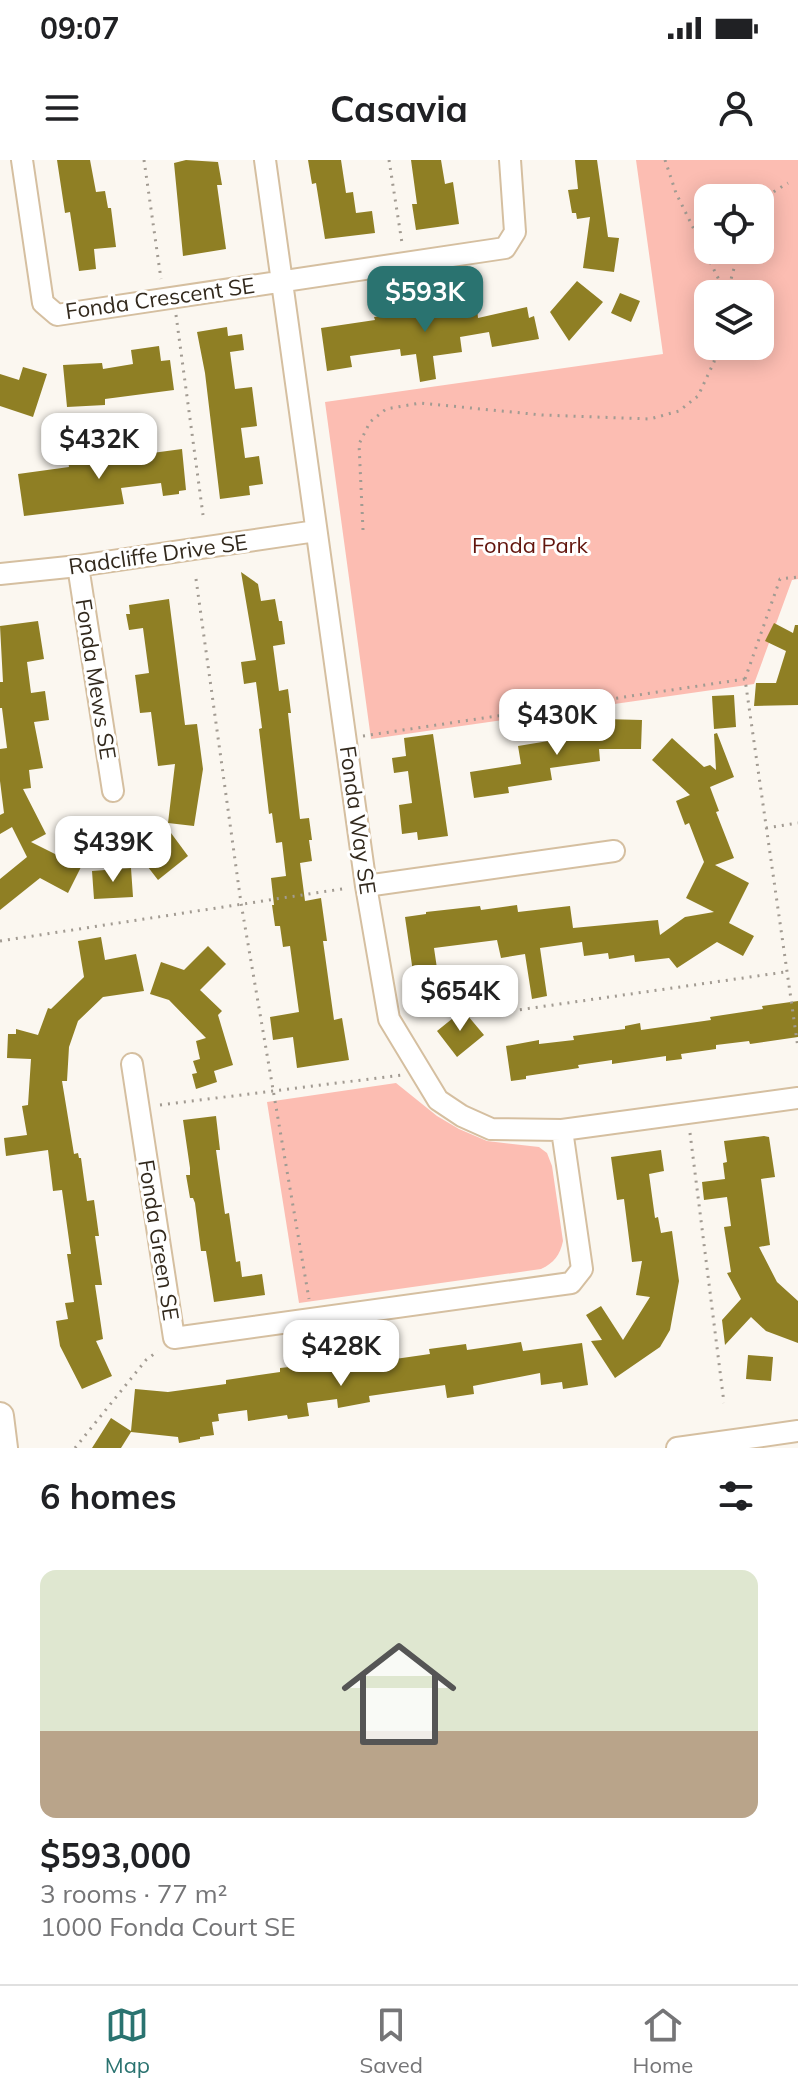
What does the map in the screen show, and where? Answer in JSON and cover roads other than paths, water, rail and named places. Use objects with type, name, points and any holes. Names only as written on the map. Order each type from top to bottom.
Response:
[{"type":"main road","points":[[0,1416],[4,1448]]},
{"type":"street","name":"Fonda Crescent SE","points":[[22,160],[43,303],[57,315],[505,248],[515,232],[510,160]]},
{"type":"street","name":"Fonda Way SE","points":[[265,160],[348,739],[366,886],[389,1019],[438,1100],[462,1116],[491,1129],[562,1130],[798,1098]]},
{"type":"street","name":"Radcliffe Drive SE","points":[[0,574],[78,566],[316,531]]},
{"type":"street","name":"Fonda Mews SE","points":[[78,566],[113,791]]},
{"type":"street","points":[[366,886],[614,851]]},
{"type":"street","name":"Fonda Green SE","points":[[132,1064],[174,1338],[571,1283],[582,1269],[562,1130]]},
{"type":"street","points":[[677,1448],[738,1444],[798,1431]]},
{"type":"park label","name":"Fonda Park","points":[[530,545]]}]
